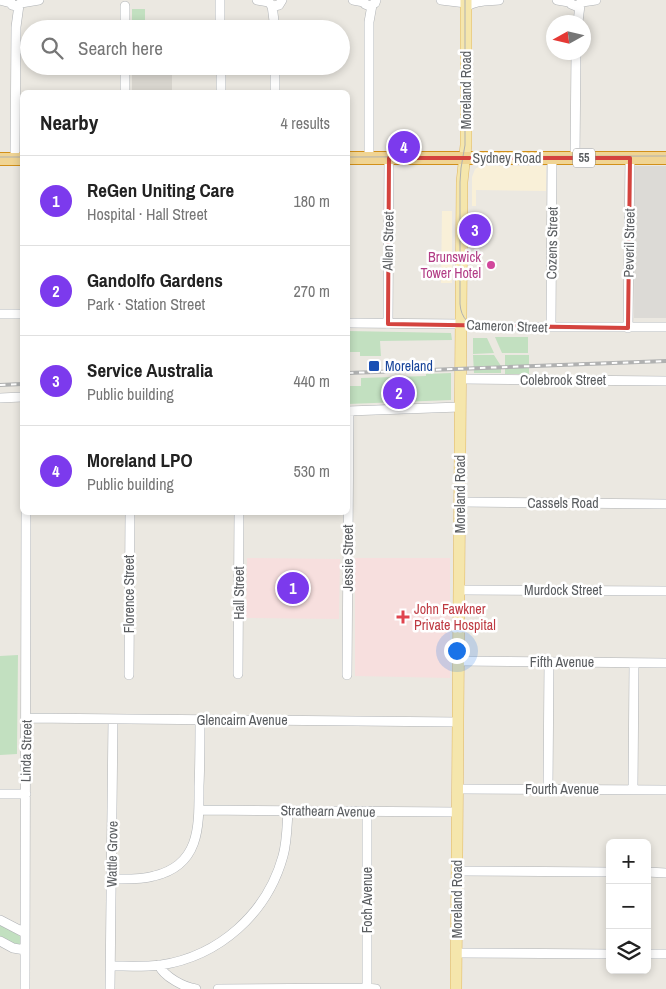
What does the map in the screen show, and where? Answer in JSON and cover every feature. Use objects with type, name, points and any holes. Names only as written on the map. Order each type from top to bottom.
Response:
[{"type":"highway","name":"Sydney Road","points":[[350,158],[666,158]]},
{"type":"highway","points":[[0,159],[19,159]]},
{"type":"main road","name":"Moreland Road","points":[[456,989],[462,176],[466,140],[466,3]]},
{"type":"street","points":[[0,0],[16,3],[39,0]]},
{"type":"street","points":[[220,0],[220,20]]},
{"type":"street","points":[[257,0],[275,3],[292,0]]},
{"type":"street","points":[[353,0],[371,2],[369,22],[369,158]]},
{"type":"street","points":[[441,0],[466,3],[499,0]]},
{"type":"street","points":[[557,0],[576,2],[596,0]]},
{"type":"street","points":[[575,15],[576,2]]},
{"type":"street","points":[[576,2],[577,15]]},
{"type":"street","points":[[16,3],[19,159]]},
{"type":"street","points":[[275,3],[275,20]]},
{"type":"street","points":[[125,6],[125,20]]},
{"type":"street","points":[[575,158],[576,60]]},
{"type":"street","points":[[125,75],[125,90]]},
{"type":"street","points":[[221,75],[221,90]]},
{"type":"street","points":[[275,75],[275,90]]},
{"type":"street","name":"Allen Street","points":[[388,324],[389,158]]},
{"type":"street","name":"Cozens Street","points":[[551,327],[552,158]]},
{"type":"street","name":"Peveril Street","points":[[628,328],[630,158]]},
{"type":"street","points":[[0,314],[20,314]]},
{"type":"street","name":"Cameron Street","points":[[350,323],[461,324],[488,327],[666,327]]},
{"type":"street","name":"Colebrook Street","points":[[461,379],[666,380]]},
{"type":"street","points":[[0,398],[20,397]]},
{"type":"street","points":[[350,411],[460,406]]},
{"type":"street","name":"Cassels Road","points":[[460,502],[666,504]]},
{"type":"street","name":"Linda Street","points":[[25,989],[26,515]]},
{"type":"street","name":"Florence Street","points":[[129,675],[130,515]]},
{"type":"street","name":"Hall Street","points":[[238,674],[239,515]]},
{"type":"street","name":"Jessie Street","points":[[347,675],[348,515]]},
{"type":"street","name":"Murdock Street","points":[[459,590],[666,591]]},
{"type":"street","name":"Fifth Avenue","points":[[458,662],[666,663]]},
{"type":"street","points":[[548,789],[549,662]]},
{"type":"street","points":[[633,790],[634,663]]},
{"type":"street","name":"Glencairn Avenue","points":[[26,718],[458,722]]},
{"type":"street","name":"Wattle Grove","points":[[110,989],[113,719]]},
{"type":"street","points":[[111,879],[154,876],[163,873],[187,856],[196,839],[199,810],[200,720]]},
{"type":"street","name":"Fourth Avenue","points":[[458,788],[666,790]]},
{"type":"street","points":[[0,794],[26,794]]},
{"type":"street","name":"Strathearn Avenue","points":[[199,810],[458,812]]},
{"type":"street","points":[[111,966],[159,965],[194,956],[209,949],[234,932],[248,919],[269,891],[277,874],[283,856],[288,811]]},
{"type":"street","name":"Foch Avenue","points":[[367,988],[368,811]]},
{"type":"street","points":[[457,871],[606,872]]},
{"type":"street","points":[[651,872],[666,872]]},
{"type":"street","points":[[0,920],[25,933]]},
{"type":"street","points":[[0,941],[13,948],[25,950]]},
{"type":"street","points":[[457,953],[606,954]]},
{"type":"street","points":[[651,954],[666,954]]},
{"type":"street","points":[[159,965],[166,974],[186,986],[196,989]]},
{"type":"street","points":[[218,989],[376,989]]},
{"type":"highlighted area","points":[[389,158],[630,158],[628,328],[388,324]]},
{"type":"shaded area","points":[[132,75],[172,75],[172,90],[132,90]]},
{"type":"shaded area","points":[[480,166],[546,166],[546,191],[476,190],[476,206],[472,206],[472,177],[475,169]]},
{"type":"shaded area","points":[[635,166],[666,166],[666,318],[634,318]]},
{"type":"shaded area","points":[[442,211],[452,211],[452,283],[441,283]]},
{"type":"shaded area","points":[[247,558],[340,559],[339,619],[246,618]]},
{"type":"shaded area","name":"John Fawkner Private Hospital","points":[[355,558],[450,558],[450,678],[355,676]]},
{"type":"green space","points":[[132,9],[145,9],[145,20],[132,20]]},
{"type":"green space","points":[[350,331],[451,333],[452,340],[380,341],[381,356],[360,356],[360,352],[350,352]]},
{"type":"green space","points":[[495,337],[528,337],[528,353],[502,353]]},
{"type":"green space","points":[[473,338],[487,338],[494,353],[473,354]]},
{"type":"green space","points":[[473,355],[494,355],[501,366],[501,373],[474,373]]},
{"type":"green space","points":[[505,355],[529,355],[529,374],[505,374]]},
{"type":"green space","points":[[451,373],[451,400],[350,404],[350,386],[361,386],[361,378],[426,376],[426,374]]},
{"type":"green space","points":[[18,655],[17,754],[0,755],[0,656]]},
{"type":"green space","points":[[0,923],[21,937],[21,944],[18,946],[0,938]]},
{"type":"tram line","points":[[465,0],[465,145],[460,182],[460,304],[462,313],[466,321],[482,328],[616,329]]},
{"type":"tram line","points":[[350,157],[666,156]]},
{"type":"tram line","points":[[0,157],[20,157]]},
{"type":"railway","points":[[350,373],[666,361]]},
{"type":"railway","points":[[0,385],[20,384]]},
{"type":"place","name":"Moreland LPO","points":[[404,147]]},
{"type":"place","name":"Service Australia","points":[[475,230]]},
{"type":"place","name":"Brunswick Tower Hotel","points":[[491,265]]},
{"type":"place","name":"Moreland","points":[[374,366]]},
{"type":"place","name":"Gandolfo Gardens","points":[[399,393]]},
{"type":"place","name":"ReGen Uniting Care","points":[[293,588]]},
{"type":"place","name":"John Fawkner Private Hospital","points":[[403,617]]}]
